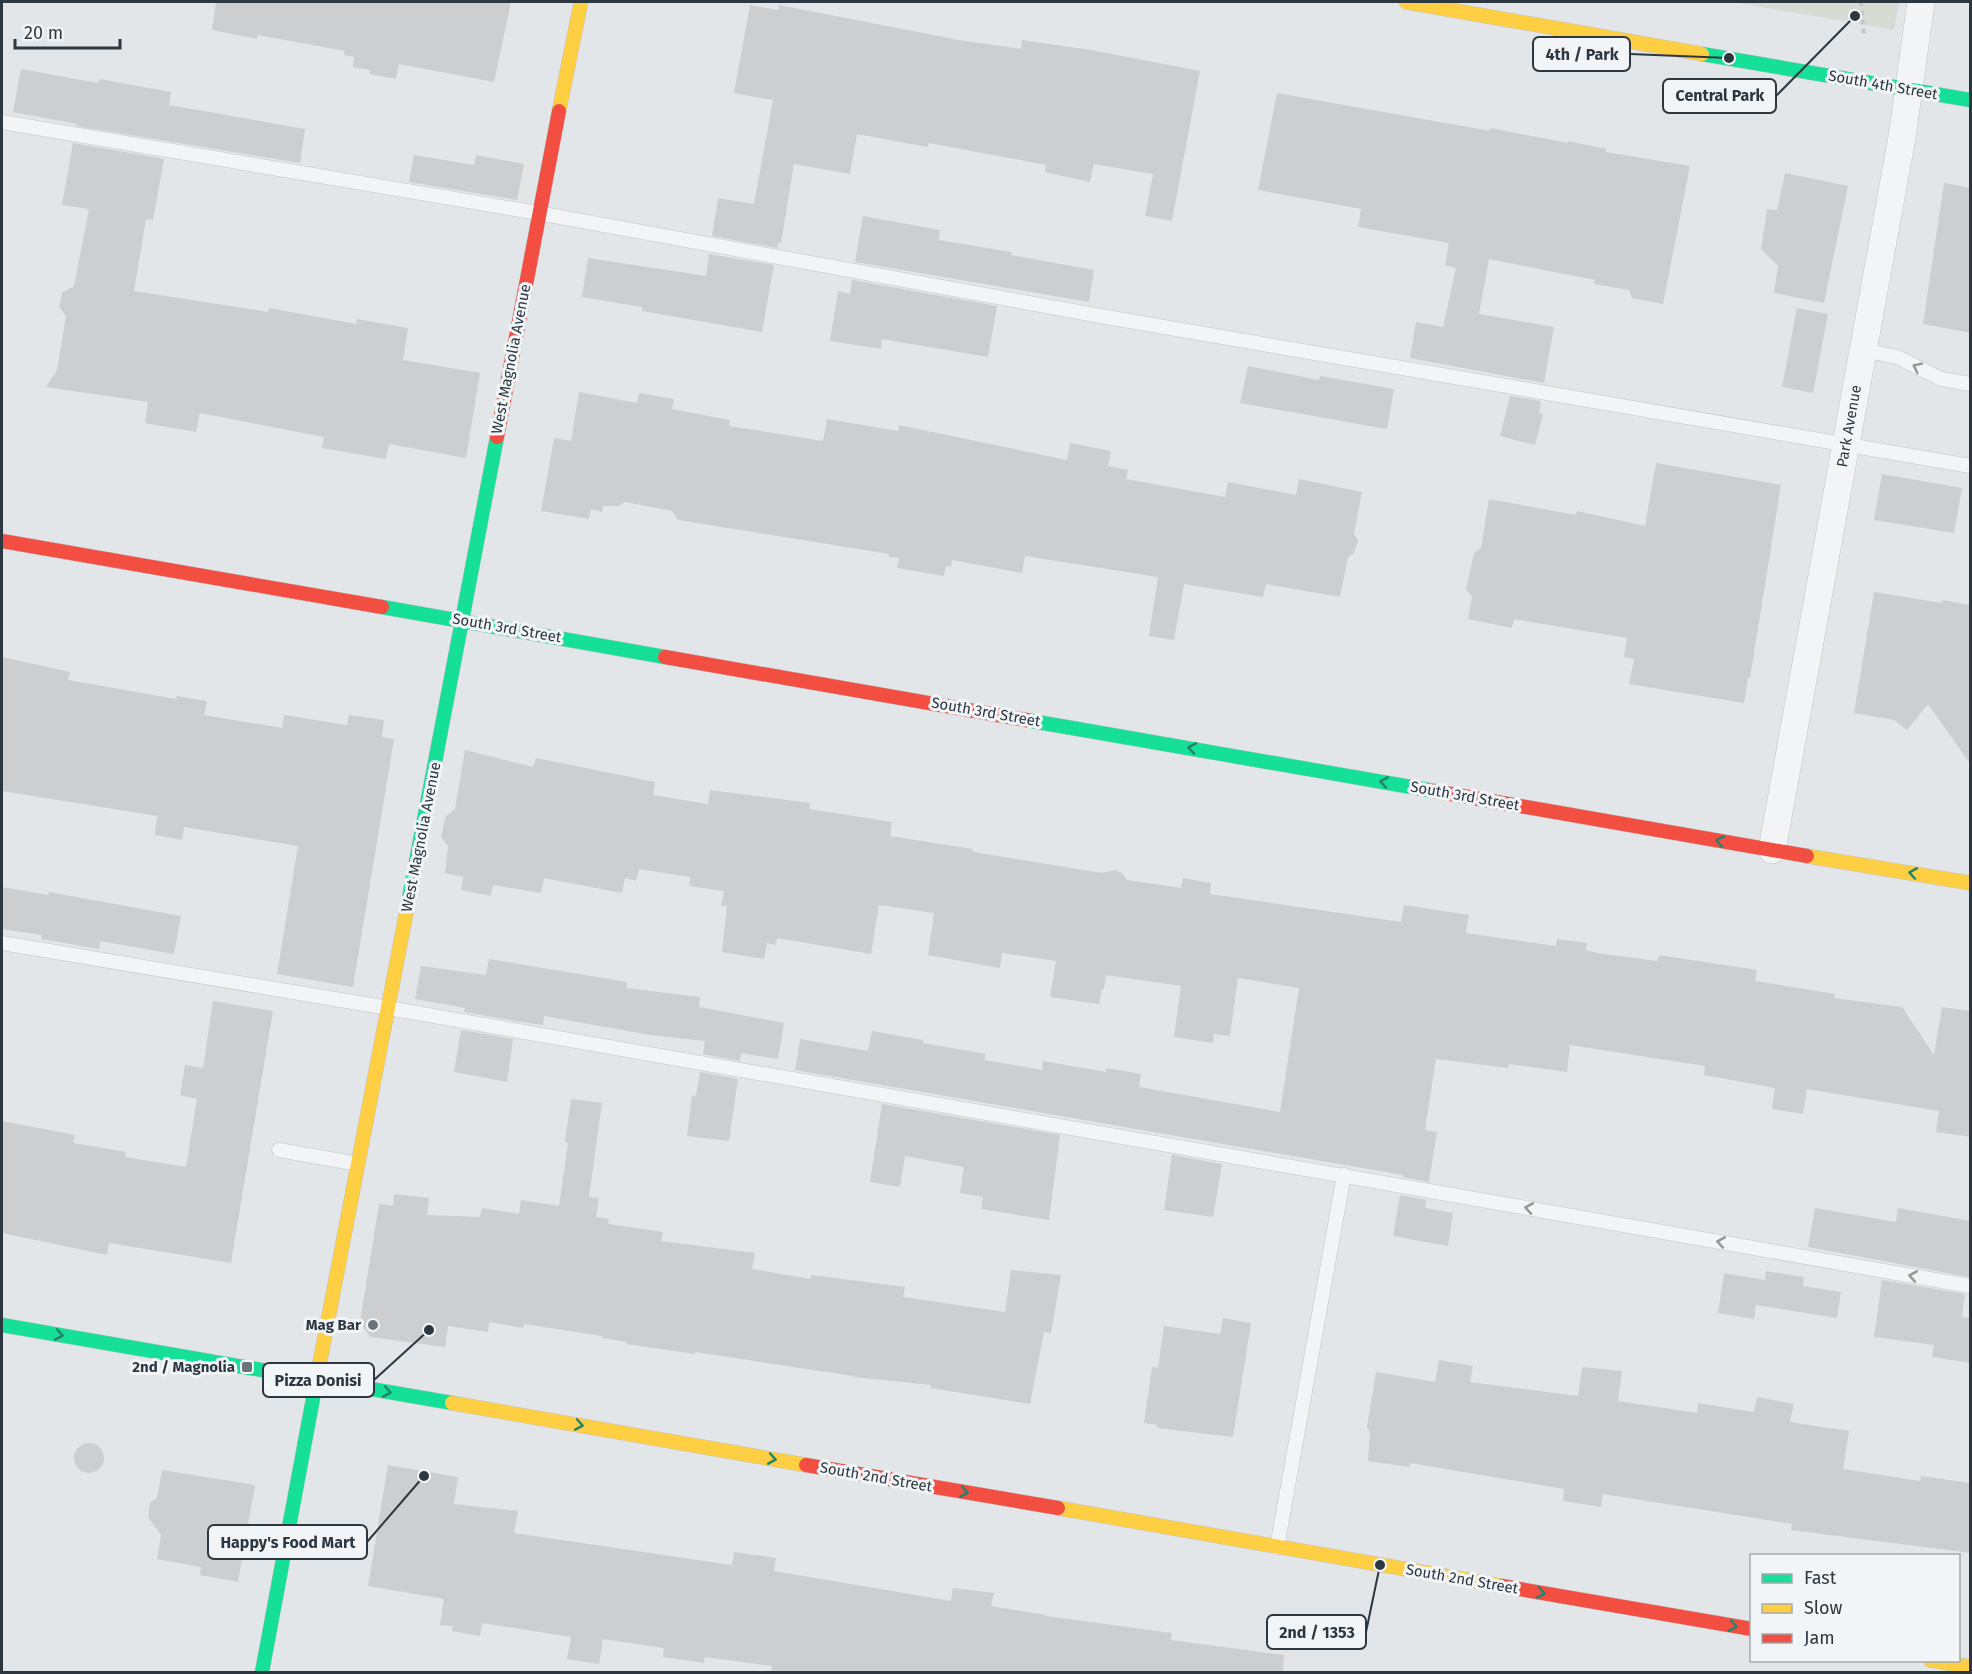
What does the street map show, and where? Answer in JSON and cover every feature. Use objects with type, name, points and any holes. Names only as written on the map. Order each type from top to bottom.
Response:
[{"type":"main road","name":"West Magnolia Avenue","points":[[262,1672],[538,213],[581,2]]},
{"type":"main road","name":"South 4th Street","points":[[1406,2],[1971,100]]},
{"type":"main road","name":"South 3rd Street","points":[[2,541],[1971,883]]},
{"type":"main road","name":"South 2nd Street","points":[[2,1325],[1750,1629]]},
{"type":"main road","points":[[1942,1662],[1971,1667]]},
{"type":"street","name":"Park Avenue","points":[[1772,850],[1902,137],[1922,2]]},
{"type":"lane","points":[[2,122],[538,213],[1118,319],[1971,466]]},
{"type":"lane","points":[[1863,350],[1897,357],[1941,378],[1971,384]]},
{"type":"lane","points":[[2,943],[388,1008],[1971,1286]]},
{"type":"lane","points":[[279,1150],[358,1164]]},
{"type":"lane","points":[[1277,1547],[1344,1175]]},
{"type":"path","points":[[1861,2],[1864,36]]},
{"type":"shaded area","points":[[1733,2],[1899,2],[1894,30]]},
{"type":"building","points":[[216,2],[511,2],[494,82],[399,64],[396,79],[370,74],[370,70],[353,67],[354,57],[344,55],[345,51],[258,35],[257,39],[212,30]]},
{"type":"building","points":[[750,5],[778,10],[779,5],[959,40],[1021,49],[1022,40],[1091,50],[1200,71],[1172,221],[1145,216],[1153,174],[1094,164],[1090,182],[1045,172],[1046,165],[929,143],[928,147],[857,134],[850,174],[794,164],[781,243],[778,243],[777,248],[712,236],[718,198],[754,204],[773,100],[734,93]]},
{"type":"building","points":[[21,69],[98,83],[99,79],[171,92],[169,105],[305,129],[300,163],[76,126],[77,124],[13,112]]},
{"type":"building","points":[[1277,93],[1490,131],[1490,128],[1568,143],[1568,141],[1606,149],[1606,152],[1690,166],[1663,304],[1632,298],[1629,290],[1594,284],[1595,280],[1489,259],[1479,314],[1554,327],[1544,383],[1410,358],[1416,322],[1443,327],[1456,268],[1445,265],[1449,243],[1358,227],[1361,209],[1258,190]]},
{"type":"building","points":[[73,143],[164,159],[153,220],[146,219],[134,291],[268,312],[269,308],[356,324],[357,319],[408,328],[403,360],[480,373],[466,458],[389,444],[386,459],[322,448],[324,437],[200,413],[196,432],[145,423],[148,402],[46,387],[57,370],[66,316],[59,307],[62,293],[74,286],[89,209],[62,205]]},
{"type":"building","points":[[414,155],[474,165],[476,155],[524,164],[517,200],[409,182]]},
{"type":"building","points":[[1785,173],[1848,186],[1824,303],[1774,293],[1778,266],[1761,249],[1767,209],[1777,210]]},
{"type":"building","points":[[1944,183],[1971,188],[1971,333],[1923,324]]},
{"type":"building","points":[[863,216],[940,230],[939,240],[1011,252],[1011,255],[1094,270],[1089,302],[855,262]]},
{"type":"building","points":[[709,254],[774,265],[762,332],[642,311],[642,307],[582,297],[588,258],[706,276]]},
{"type":"building","points":[[852,280],[997,306],[988,357],[882,339],[881,349],[830,341],[838,291],[850,294]]},
{"type":"building","points":[[1797,308],[1828,314],[1813,393],[1782,387]]},
{"type":"building","points":[[1248,366],[1319,380],[1320,376],[1394,389],[1387,429],[1240,403]]},
{"type":"building","points":[[579,392],[637,403],[639,393],[674,399],[672,409],[730,420],[729,426],[823,441],[827,419],[898,431],[899,425],[1067,460],[1070,443],[1111,451],[1108,466],[1128,470],[1126,479],[1225,497],[1228,482],[1296,495],[1299,479],[1362,492],[1354,534],[1358,540],[1354,553],[1348,557],[1340,597],[1266,584],[1263,597],[1184,584],[1174,640],[1149,636],[1158,577],[1025,556],[1022,573],[952,560],[951,567],[946,566],[944,576],[897,568],[899,558],[889,557],[889,554],[678,520],[672,511],[625,502],[619,506],[603,506],[602,512],[591,509],[589,519],[541,511],[554,438],[571,441]]},
{"type":"building","points":[[1510,396],[1541,401],[1539,413],[1543,414],[1535,445],[1500,436]]},
{"type":"building","points":[[1656,463],[1781,485],[1744,703],[1629,684],[1634,659],[1624,657],[1627,638],[1514,619],[1512,628],[1468,619],[1472,597],[1466,589],[1474,553],[1481,548],[1489,499],[1576,515],[1577,511],[1645,526]]},
{"type":"building","points":[[1882,474],[1962,488],[1954,533],[1874,520]]},
{"type":"building","points":[[1874,592],[1942,603],[1942,600],[1971,605],[1971,765],[1928,704],[1907,730],[1894,720],[1854,713]]},
{"type":"building","points":[[2,657],[70,672],[68,680],[176,699],[177,696],[207,701],[204,715],[282,728],[284,715],[347,725],[349,715],[384,720],[382,737],[394,739],[353,987],[277,974],[298,846],[184,827],[182,840],[155,835],[157,816],[2,791]]},
{"type":"building","points":[[465,750],[533,767],[536,758],[655,782],[653,795],[708,804],[710,790],[810,803],[809,809],[892,822],[890,836],[1102,873],[1115,870],[1122,873],[1127,880],[1181,888],[1183,878],[1211,883],[1210,894],[1401,922],[1404,905],[1469,915],[1466,933],[1556,946],[1557,939],[1587,943],[1586,950],[1597,953],[1657,961],[1659,955],[1757,970],[1755,981],[1835,994],[1834,998],[1902,1007],[1934,1055],[1942,1007],[1971,1011],[1971,1137],[1936,1132],[1939,1111],[1807,1089],[1803,1114],[1772,1109],[1775,1088],[1704,1075],[1705,1066],[1570,1045],[1567,1072],[1509,1064],[1508,1068],[1436,1059],[1425,1130],[1437,1132],[1429,1182],[1403,1177],[1403,1175],[795,1070],[800,1039],[868,1051],[872,1031],[986,1054],[984,1060],[1042,1070],[1043,1061],[1106,1072],[1106,1068],[1141,1074],[1139,1087],[1280,1112],[1299,988],[1238,978],[1230,1036],[1214,1034],[1213,1043],[1174,1037],[1181,986],[1106,975],[1099,1004],[1050,997],[1056,961],[1002,953],[1000,968],[928,955],[934,913],[879,905],[871,954],[777,938],[776,945],[767,943],[764,959],[722,952],[727,906],[721,906],[724,891],[689,886],[690,877],[639,869],[636,881],[625,878],[622,893],[544,878],[541,893],[493,885],[491,896],[461,890],[463,877],[445,873],[448,846],[441,837],[446,816],[455,809]]},
{"type":"building","points":[[2,887],[48,895],[49,892],[181,916],[174,954],[100,941],[99,949],[41,939],[42,935],[2,929]]},
{"type":"building","points":[[489,959],[627,982],[626,988],[700,997],[699,1007],[784,1023],[778,1059],[741,1053],[740,1061],[703,1054],[705,1041],[650,1035],[544,1016],[543,1025],[515,1021],[464,1012],[465,1008],[415,999],[421,966],[486,975]]},
{"type":"building","points":[[213,1001],[273,1011],[231,1263],[109,1243],[107,1255],[2,1233],[2,1121],[75,1135],[73,1143],[126,1152],[125,1157],[186,1167],[197,1099],[180,1095],[185,1065],[203,1068]]},
{"type":"building","points":[[461,1030],[513,1039],[507,1082],[454,1072]]},
{"type":"building","points":[[700,1072],[738,1079],[729,1141],[687,1136],[692,1095],[696,1096]]},
{"type":"building","points":[[571,1099],[602,1103],[589,1197],[599,1198],[596,1217],[609,1219],[608,1224],[663,1232],[661,1241],[755,1253],[752,1269],[811,1279],[811,1275],[905,1287],[903,1297],[1005,1312],[1011,1270],[1061,1275],[1051,1333],[1044,1332],[1030,1404],[930,1388],[931,1385],[854,1377],[695,1352],[695,1354],[626,1344],[627,1342],[602,1338],[602,1336],[524,1324],[523,1328],[489,1322],[488,1332],[448,1326],[445,1347],[370,1337],[360,1322],[379,1204],[393,1206],[394,1194],[429,1198],[427,1215],[480,1217],[482,1208],[519,1214],[521,1200],[559,1206],[568,1143],[565,1142]]},
{"type":"building","points":[[882,1104],[1060,1135],[1049,1220],[981,1209],[983,1197],[960,1193],[964,1167],[905,1156],[900,1187],[870,1182]]},
{"type":"building","points":[[1172,1155],[1222,1164],[1213,1217],[1164,1210]]},
{"type":"building","points":[[1400,1195],[1426,1200],[1425,1208],[1453,1213],[1448,1246],[1393,1236]]},
{"type":"building","points":[[1815,1208],[1896,1222],[1898,1208],[1971,1221],[1969,1277],[1808,1247]]},
{"type":"building","points":[[1766,1271],[1804,1277],[1803,1286],[1841,1292],[1837,1318],[1756,1305],[1754,1319],[1718,1313],[1724,1273],[1765,1280]]},
{"type":"building","points":[[1882,1280],[1965,1294],[1962,1317],[1971,1318],[1971,1363],[1932,1357],[1934,1345],[1874,1337]]},
{"type":"building","points":[[1223,1318],[1251,1323],[1233,1437],[1157,1428],[1157,1425],[1144,1423],[1152,1367],[1158,1368],[1164,1326],[1220,1334]]},
{"type":"building","points":[[1439,1360],[1473,1366],[1470,1382],[1578,1396],[1582,1367],[1622,1371],[1618,1401],[1697,1413],[1698,1403],[1754,1412],[1757,1397],[1794,1404],[1790,1422],[1849,1431],[1843,1469],[1920,1481],[1921,1476],[1971,1483],[1971,1553],[1791,1530],[1792,1524],[1603,1494],[1601,1507],[1563,1501],[1564,1489],[1410,1463],[1410,1467],[1368,1461],[1370,1433],[1367,1427],[1376,1372],[1435,1382]]},
{"type":"building","points":[[89,1443],[100,1447],[104,1458],[100,1469],[89,1473],[78,1469],[74,1458],[78,1447]]},
{"type":"building","points":[[388,1465],[458,1477],[454,1504],[518,1511],[514,1533],[732,1565],[734,1552],[776,1558],[774,1571],[951,1601],[953,1588],[994,1593],[991,1606],[1172,1633],[1171,1640],[1284,1655],[1283,1672],[771,1672],[772,1666],[705,1657],[704,1663],[663,1657],[664,1648],[603,1639],[599,1664],[567,1659],[571,1637],[482,1623],[480,1636],[452,1631],[453,1626],[440,1625],[444,1599],[368,1586]]},
{"type":"building","points":[[162,1470],[255,1485],[238,1582],[200,1575],[201,1567],[157,1559],[161,1535],[148,1517],[150,1503],[157,1498]]},
{"type":"traffic: fast","points":[[1702,54],[1970,100]]},
{"type":"traffic: fast","points":[[406,914],[497,437]]},
{"type":"traffic: fast","points":[[382,607],[665,657]]},
{"type":"traffic: fast","points":[[1026,720],[1434,791]]},
{"type":"traffic: fast","points":[[2,1325],[452,1403]]},
{"type":"traffic: fast","points":[[262,1672],[317,1377]]},
{"type":"traffic: slow","points":[[559,111],[581,2]]},
{"type":"traffic: slow","points":[[1406,2],[1702,54]]},
{"type":"traffic: slow","points":[[1807,856],[1970,883]]},
{"type":"traffic: slow","points":[[317,1377],[406,914]]},
{"type":"traffic: slow","points":[[452,1403],[806,1465]]},
{"type":"traffic: slow","points":[[1058,1508],[1502,1586]]},
{"type":"traffic: slow","points":[[1941,1662],[1970,1667]]},
{"type":"traffic: jam","points":[[497,437],[559,111]]},
{"type":"traffic: jam","points":[[2,541],[382,607]]},
{"type":"traffic: jam","points":[[665,657],[1026,720]]},
{"type":"traffic: jam","points":[[1434,791],[1807,856]]},
{"type":"traffic: jam","points":[[806,1465],[1058,1508]]},
{"type":"traffic: jam","points":[[1502,1586],[1750,1629]]},
{"type":"place","name":"Central Park","points":[[1855,16]]},
{"type":"place","name":"4th / Park","points":[[1729,58]]},
{"type":"place","name":"Mag Bar","points":[[373,1325]]},
{"type":"place","name":"Pizza Donisi","points":[[429,1330]]},
{"type":"place","name":"2nd / Magnolia","points":[[247,1367]]},
{"type":"place","name":"Happy's Food Mart","points":[[424,1476]]},
{"type":"place","name":"2nd / 1353","points":[[1380,1565]]}]
